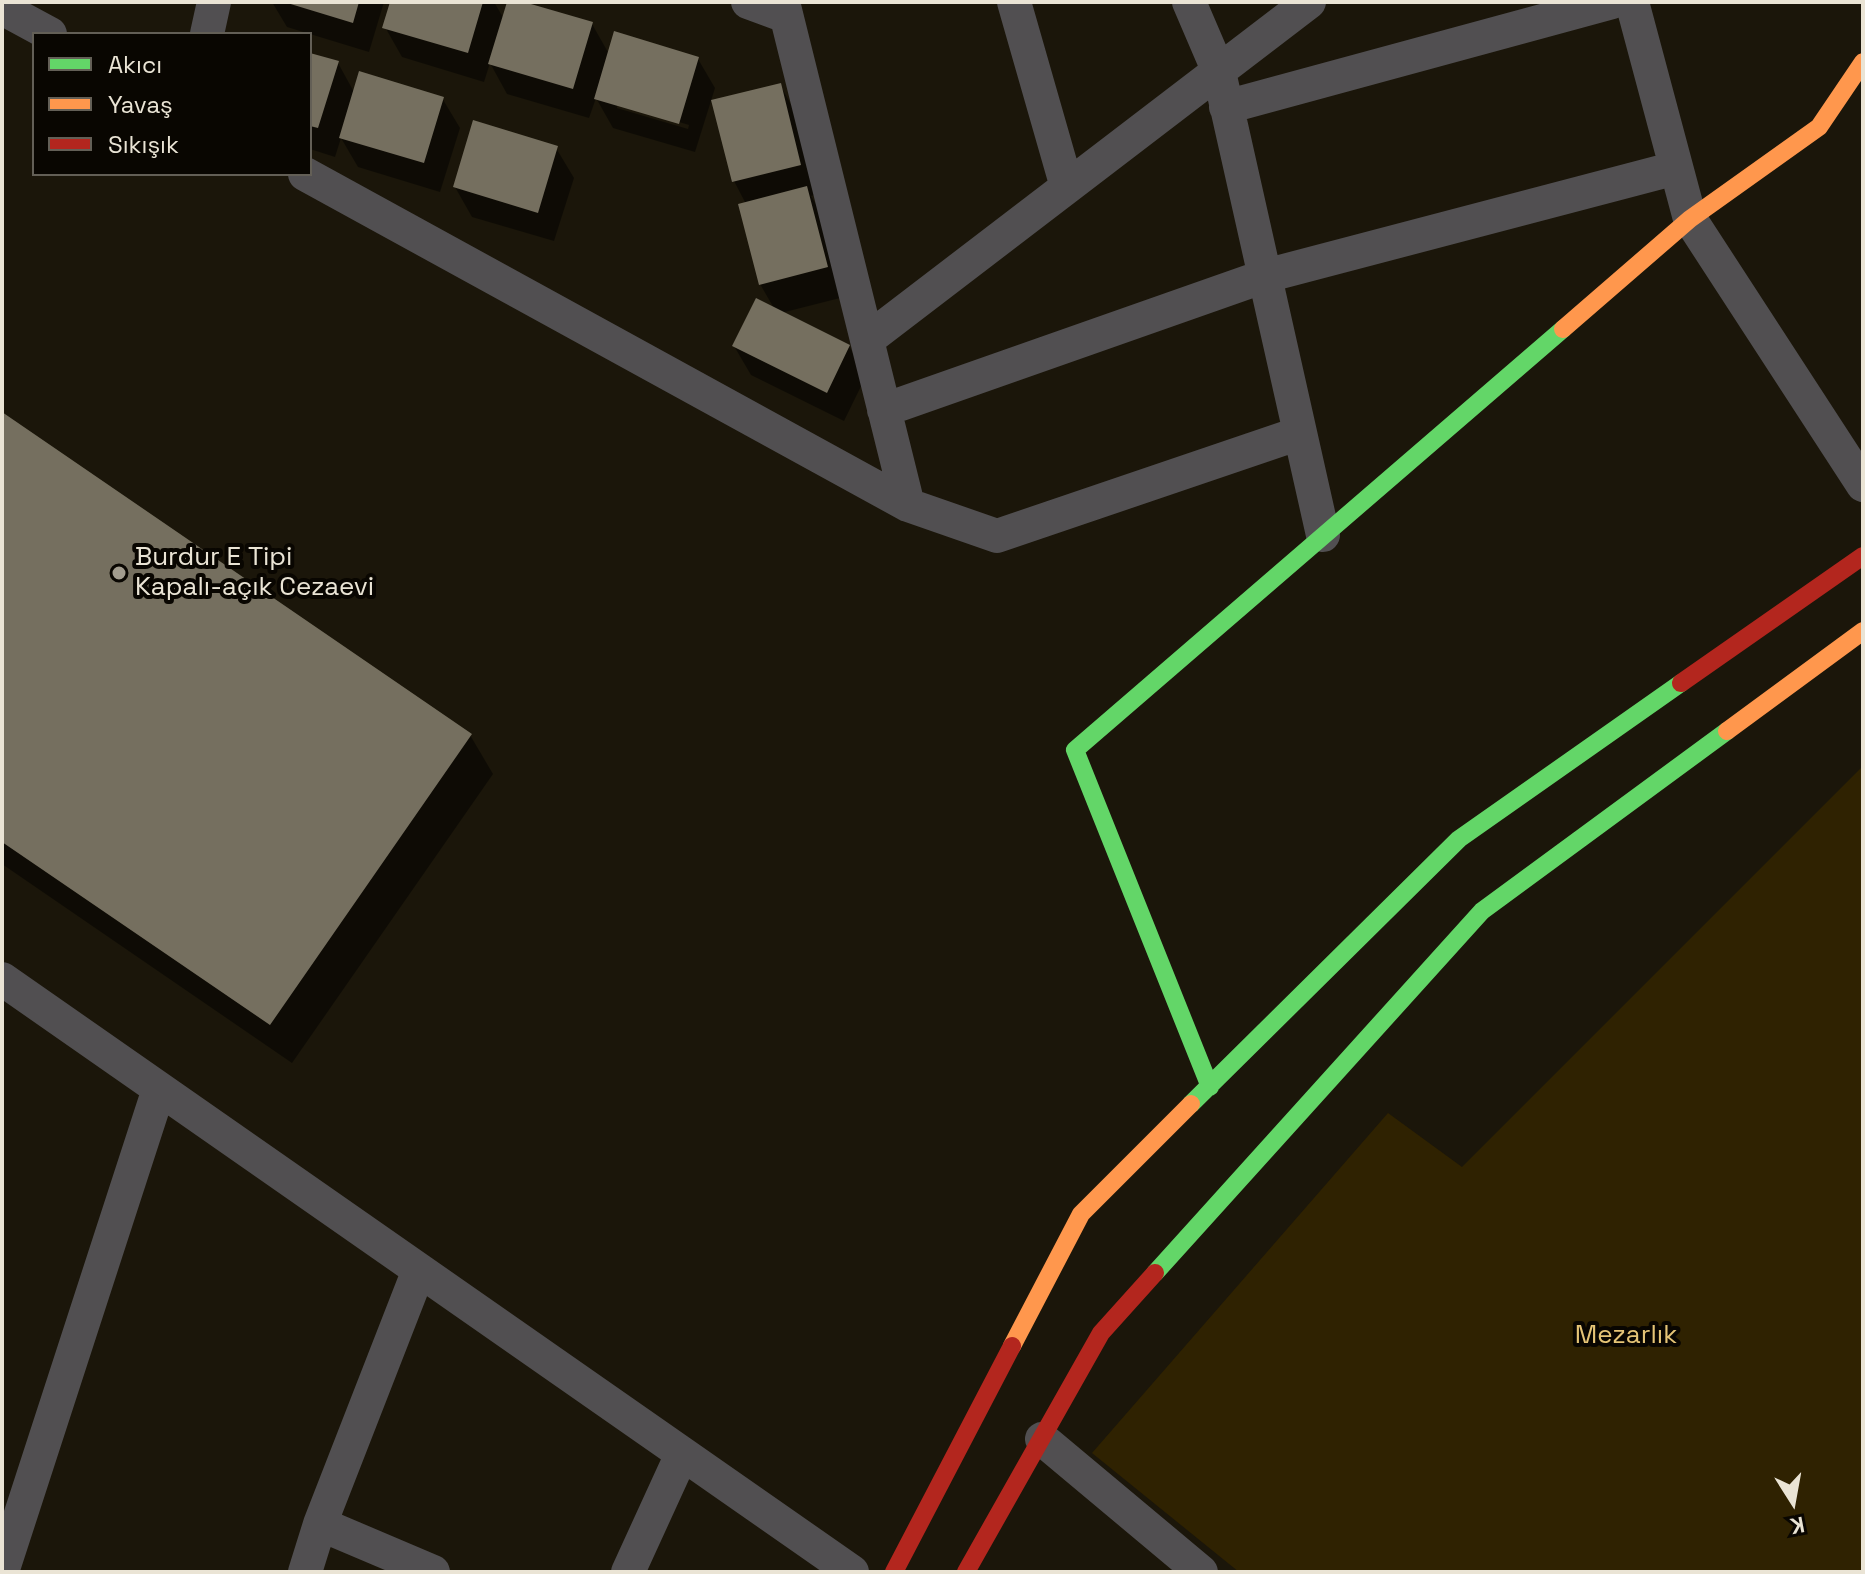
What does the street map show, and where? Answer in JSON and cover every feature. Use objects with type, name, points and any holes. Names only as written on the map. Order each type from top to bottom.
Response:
[{"type":"main road","points":[[1210,1087],[1075,750],[1690,219],[1819,127],[1863,62]]},
{"type":"main road","points":[[894,1572],[1081,1214],[1459,839],[1863,556]]},
{"type":"main road","points":[[966,1572],[1101,1333],[1482,911],[1863,631]]},
{"type":"street","points":[[207,32],[214,2]]},
{"type":"street","points":[[748,2],[784,9],[908,505]]},
{"type":"street","points":[[1014,2],[1067,187]]},
{"type":"street","points":[[1189,2],[1219,72],[1323,535]]},
{"type":"street","points":[[867,340],[1309,2]]},
{"type":"street","points":[[1226,107],[1612,2]]},
{"type":"street","points":[[1632,2],[1690,219],[1863,485]]},
{"type":"street","points":[[2,8],[46,32]]},
{"type":"street","points":[[884,410],[1265,276],[1676,168]]},
{"type":"street","points":[[309,176],[908,505],[997,536],[1300,433]]},
{"type":"street","points":[[2,979],[852,1572]]},
{"type":"street","points":[[2,1572],[159,1089]]},
{"type":"street","points":[[305,1572],[320,1524],[419,1270]]},
{"type":"street","points":[[1042,1439],[1201,1572]]},
{"type":"street","points":[[628,1572],[682,1454]]},
{"type":"street","points":[[320,1524],[433,1572]]},
{"type":"green space","name":"Mezarlık","points":[[1863,766],[1863,1572],[1239,1572],[1092,1453],[1388,1113],[1462,1167]]},
{"type":"building","points":[[284,2],[359,2],[353,23]]},
{"type":"building","points":[[390,2],[483,2],[468,53],[382,28]]},
{"type":"building","points":[[507,2],[524,2],[593,22],[573,89],[488,64]]},
{"type":"building","points":[[614,31],[699,57],[679,124],[594,99]]},
{"type":"building","points":[[312,54],[339,61],[318,128],[312,126]]},
{"type":"building","points":[[359,71],[444,97],[424,163],[339,138]]},
{"type":"building","points":[[781,83],[801,165],[732,182],[711,100]]},
{"type":"building","points":[[473,120],[558,146],[538,213],[453,187]]},
{"type":"building","points":[[807,186],[828,267],[759,285],[738,204]]},
{"type":"building","points":[[756,298],[850,345],[827,393],[732,346]]},
{"type":"building","name":"Burdur E Tipi Kapalı-açık Cezaevi","points":[[2,412],[472,734],[270,1025],[2,842]]},
{"type":"traffic: fast","points":[[1210,1087],[1075,750],[1563,329]]},
{"type":"traffic: fast","points":[[1191,1104],[1459,839],[1681,683]]},
{"type":"traffic: fast","points":[[1155,1273],[1482,911],[1727,731]]},
{"type":"traffic: slow","points":[[1563,329],[1690,219],[1819,127],[1863,62]]},
{"type":"traffic: slow","points":[[1727,731],[1863,631]]},
{"type":"traffic: slow","points":[[1012,1346],[1081,1214],[1191,1104]]},
{"type":"traffic: jam","points":[[1681,683],[1863,556]]},
{"type":"traffic: jam","points":[[966,1572],[1101,1333],[1155,1273]]},
{"type":"traffic: jam","points":[[894,1572],[1012,1346]]},
{"type":"place","name":"Burdur E Tipi Kapalı-açık Cezaevi","points":[[119,573]]}]
